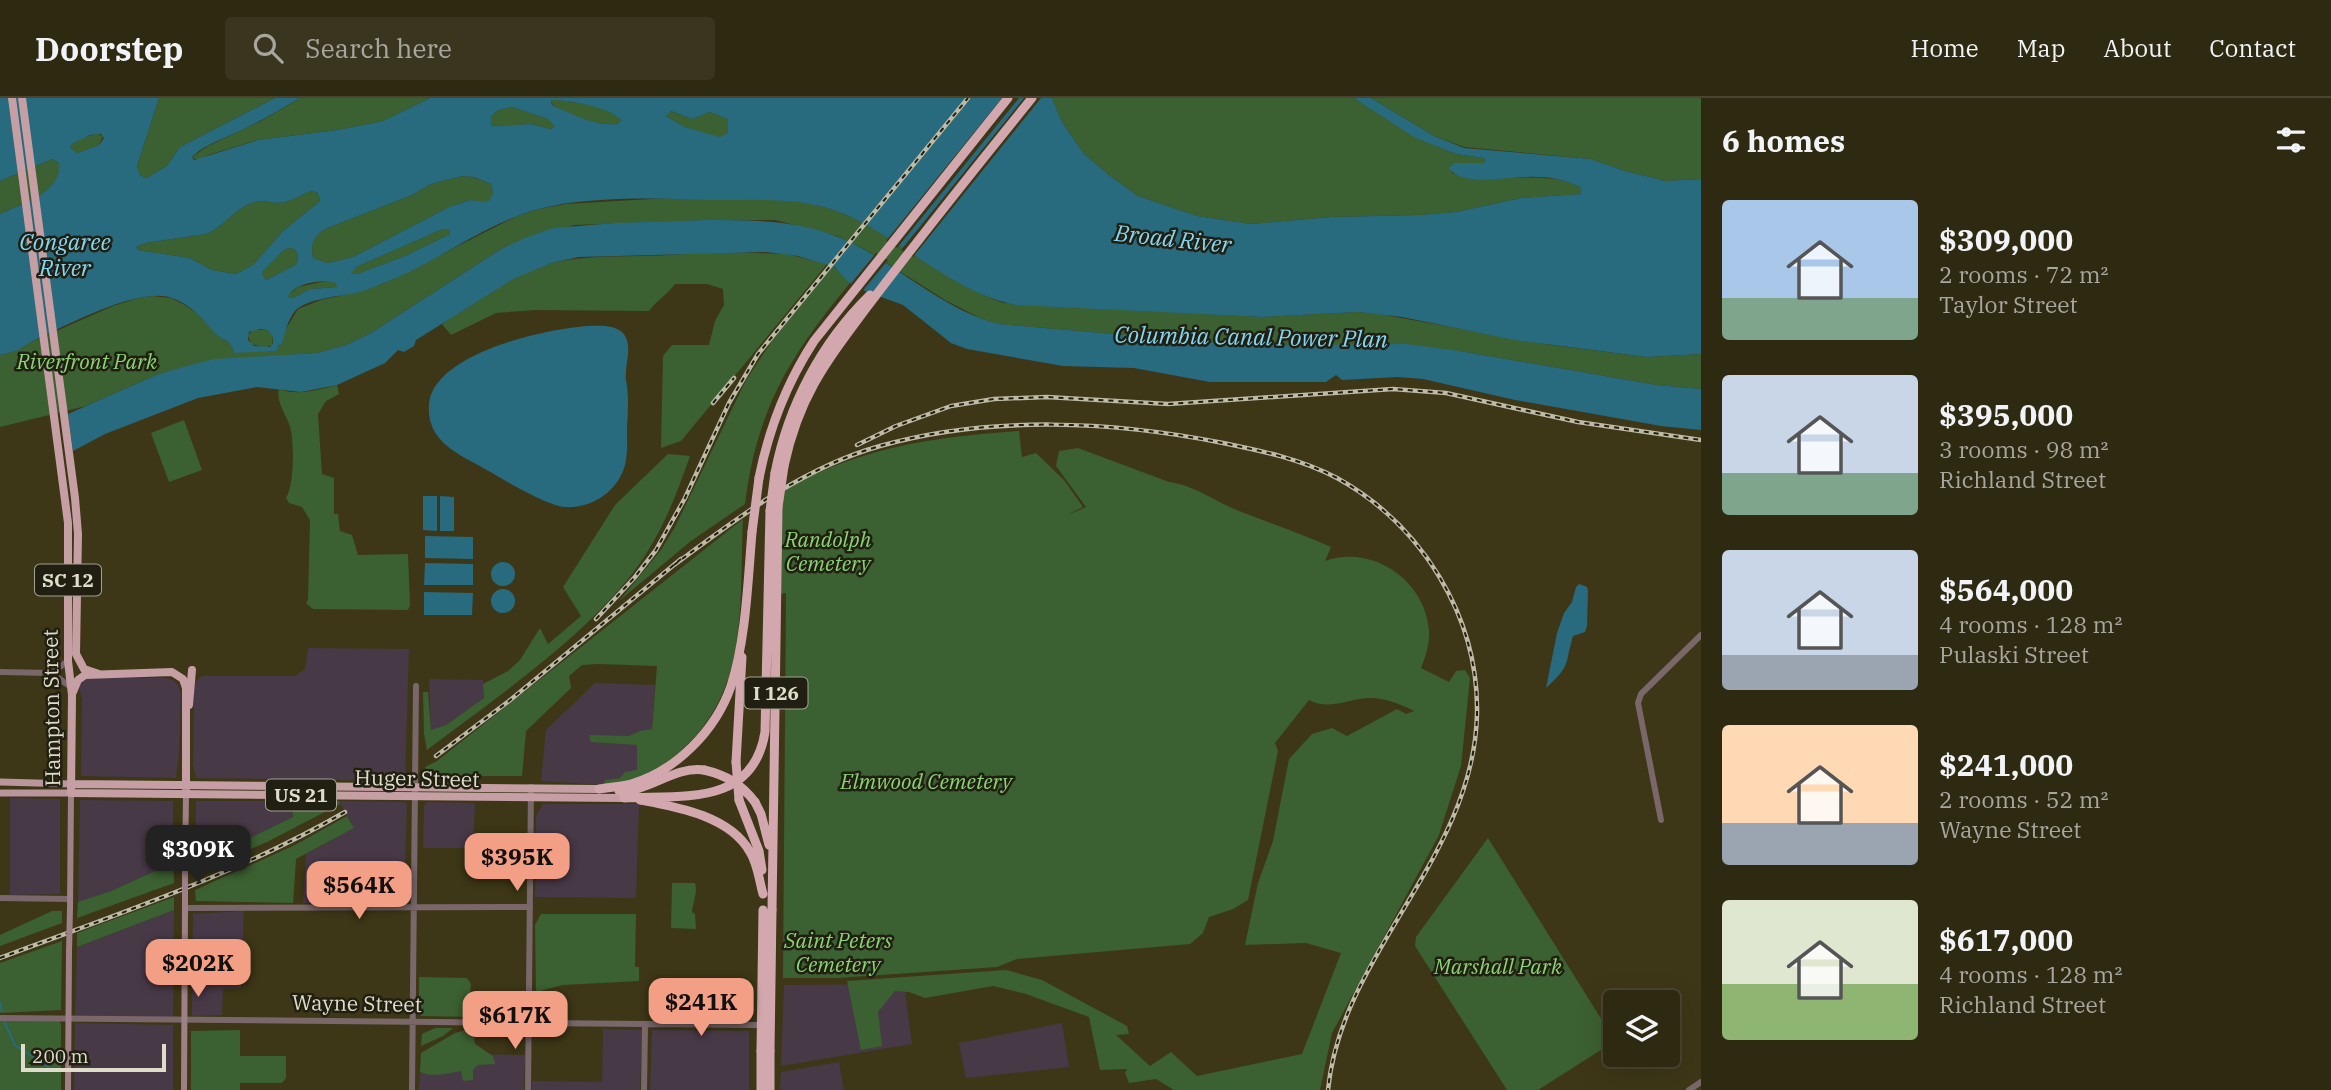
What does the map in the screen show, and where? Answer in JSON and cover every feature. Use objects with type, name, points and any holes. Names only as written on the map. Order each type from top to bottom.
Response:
[{"type":"highway","name":"SC 12","points":[[12,98],[42,284]]},
{"type":"highway","name":"SC 12","points":[[22,98],[42,284]]},
{"type":"highway","name":"I 126","points":[[768,910],[763,894],[759,851],[739,800],[736,762],[752,531],[759,478],[770,430],[787,388],[814,341],[1008,98]]},
{"type":"highway","points":[[624,797],[719,791],[739,781],[756,759],[765,732],[775,473],[791,415],[808,378],[827,348],[884,282],[1032,98]]},
{"type":"highway","name":"Hampton Street","points":[[42,284],[70,498],[78,534],[76,654],[84,668],[100,674]]},
{"type":"highway","name":"I 126","points":[[761,1090],[766,1051],[768,910],[772,878],[774,509],[796,420],[812,384],[865,304]]},
{"type":"highway","name":"Hampton Street","points":[[70,498],[68,661],[71,691],[71,788]]},
{"type":"highway","points":[[599,789],[633,784],[657,773],[684,753],[707,729],[726,699],[734,675],[745,607]]},
{"type":"highway","points":[[186,715],[192,698],[192,670]]},
{"type":"highway","points":[[71,691],[81,677],[100,674],[172,672],[183,679],[186,684],[186,796]]},
{"type":"highway","name":"US 21","points":[[599,789],[632,791],[645,788],[678,772],[704,770],[739,784],[755,802],[761,814],[767,835],[772,878]]},
{"type":"highway","name":"Huger Street","points":[[71,788],[186,784],[531,797],[624,797]]},
{"type":"highway","name":"Huger Street","points":[[71,788],[186,796],[531,787],[599,789]]},
{"type":"highway","name":"US 21","points":[[624,797],[685,811],[725,826],[739,837],[750,851],[758,870],[763,894]]},
{"type":"highway","name":"I 126","points":[[766,1051],[770,1090]]},
{"type":"main road","name":"Huger Street","points":[[0,782],[71,788]]},
{"type":"main road","name":"Huger Street","points":[[0,793],[71,788]]},
{"type":"main road","name":"Hampton Street","points":[[68,1090],[71,788]]},
{"type":"main road","points":[[184,1090],[186,796]]},
{"type":"street","points":[[1661,820],[1638,703],[1641,694],[1701,635]]},
{"type":"street","points":[[0,672],[51,673],[68,661]]},
{"type":"street","points":[[51,673],[71,691]]},
{"type":"street","points":[[412,1090],[416,686]]},
{"type":"street","points":[[528,1090],[531,787]]},
{"type":"street","points":[[0,898],[70,899]]},
{"type":"street","points":[[185,908],[530,906]]},
{"type":"street","name":"Wayne Street","points":[[0,1017],[757,1025]]},
{"type":"street","points":[[644,1090],[645,1025]]},
{"type":"street","points":[[1689,1090],[1701,1083]]},
{"type":"shaded area","points":[[308,648],[409,649],[405,781],[196,778],[193,765],[194,683],[202,676],[295,676],[305,669]]},
{"type":"shaded area","points":[[86,677],[165,678],[178,685],[181,694],[176,778],[81,776],[82,699],[79,686]]},
{"type":"shaded area","points":[[429,679],[483,680],[484,698],[446,725],[431,730]]},
{"type":"shaded area","points":[[595,683],[655,685],[652,729],[637,744],[637,770],[620,778],[605,780],[604,785],[541,781],[546,730]]},
{"type":"shaded area","points":[[10,798],[60,799],[60,894],[10,895]]},
{"type":"shaded area","points":[[80,800],[173,801],[173,859],[165,860],[164,867],[111,891],[78,902]]},
{"type":"shaded area","points":[[196,801],[292,801],[293,817],[225,850],[195,857]]},
{"type":"shaded area","points":[[339,801],[405,802],[407,805],[404,899],[401,903],[303,903],[306,854],[354,828]]},
{"type":"shaded area","points":[[427,802],[475,803],[473,848],[423,848],[424,806]]},
{"type":"shaded area","points":[[543,804],[639,804],[636,898],[535,897],[536,816]]},
{"type":"shaded area","points":[[174,910],[173,1017],[75,1017],[77,947]]},
{"type":"shaded area","points":[[244,911],[241,988],[223,989],[222,1015],[192,1016],[193,914]]},
{"type":"shaded area","points":[[904,984],[912,1044],[781,1066],[784,985]]},
{"type":"shaded area","points":[[75,1023],[173,1025],[173,1090],[74,1090]]},
{"type":"shaded area","points":[[1062,1023],[1069,1067],[966,1078],[959,1043]]},
{"type":"shaded area","points":[[603,1029],[642,1030],[640,1090],[532,1090],[532,1081],[602,1082]]},
{"type":"shaded area","points":[[652,1030],[749,1031],[749,1090],[650,1090]]},
{"type":"shaded area","points":[[446,1054],[525,1055],[524,1090],[419,1090],[420,1073],[446,1073]]},
{"type":"shaded area","points":[[839,1062],[844,1090],[780,1090],[781,1072]]},
{"type":"green space","points":[[159,98],[275,98],[180,147],[167,166],[146,178],[140,175],[137,166]]},
{"type":"green space","points":[[300,98],[430,98],[383,121],[258,140],[208,155],[198,161],[192,157]]},
{"type":"green space","points":[[1052,98],[1354,98],[1442,148],[1456,154],[1486,160],[1483,163],[1454,163],[1452,173],[1484,178],[1549,178],[1580,187],[1581,194],[1521,198],[1456,212],[1420,215],[1332,217],[1251,224],[1197,216],[1138,196],[1109,175],[1084,154],[1062,122]]},
{"type":"green space","points":[[1371,98],[1701,98],[1701,179],[1666,181],[1591,159],[1464,147],[1434,136]]},
{"type":"green space","points":[[554,99],[599,107],[621,120],[618,124],[610,124],[581,119],[563,111],[550,101]]},
{"type":"green space","points":[[512,107],[548,119],[556,126],[551,129],[531,124],[491,126],[491,117],[498,110]]},
{"type":"green space","points":[[670,111],[692,119],[710,112],[729,119],[728,133],[721,138],[685,127],[666,116]]},
{"type":"green space","points":[[97,134],[103,136],[99,145],[77,153],[71,148],[72,144],[84,137]]},
{"type":"green space","points":[[52,159],[59,163],[55,182],[39,196],[0,214],[0,181]]},
{"type":"green space","points":[[462,176],[491,184],[493,193],[488,203],[471,200],[449,207],[353,257],[328,263],[313,258],[314,241],[325,229],[412,195],[431,184]]},
{"type":"green space","points":[[311,191],[318,193],[320,201],[283,231],[253,265],[236,274],[212,270],[190,258],[138,250],[136,247],[145,243],[206,234],[252,203],[285,202]]},
{"type":"green space","name":"Riverfront Park","points":[[668,198],[779,199],[823,207],[865,224],[962,284],[1003,303],[1262,317],[1358,312],[1379,314],[1551,345],[1647,357],[1701,354],[1701,389],[1657,385],[1460,351],[1206,342],[998,324],[945,300],[866,250],[837,236],[775,220],[706,220],[574,225],[501,249],[371,333],[346,345],[317,353],[208,361],[156,375],[86,406],[0,427],[0,355],[19,350],[29,343],[113,306],[152,296],[171,298],[204,318],[216,334],[232,345],[234,353],[282,345],[284,332],[298,309],[385,283],[515,217],[566,204]]},
{"type":"green space","points":[[443,229],[450,229],[450,234],[405,256],[351,274],[356,267]]},
{"type":"green space","points":[[289,248],[298,254],[297,264],[266,280],[262,274],[264,270]]},
{"type":"green space","points":[[719,252],[787,254],[827,264],[681,441],[661,448],[663,356],[672,345],[709,345],[715,321],[724,305],[723,289],[707,284],[675,284],[649,311],[535,310],[496,313],[451,335],[442,324],[499,286],[547,264],[586,258]]},
{"type":"green space","points":[[832,266],[850,283],[810,335],[780,385],[758,439],[745,504],[691,541],[619,601],[661,550],[675,527],[746,380],[772,341]]},
{"type":"green space","points":[[326,281],[337,283],[337,287],[310,289],[293,298],[288,297],[298,287]]},
{"type":"green space","points":[[253,330],[268,330],[273,336],[272,345],[265,348],[251,344],[248,335]]},
{"type":"green space","points":[[337,385],[339,394],[326,401],[318,414],[322,474],[334,478],[334,514],[338,514],[340,531],[352,535],[358,555],[408,554],[408,610],[313,609],[306,603],[310,520],[302,507],[289,503],[286,498],[292,475],[293,446],[290,426],[278,394],[279,389],[300,392]]},
{"type":"green space","points":[[184,420],[202,470],[169,482],[151,433]]},
{"type":"green space","points":[[1019,431],[1022,457],[1036,453],[1064,480],[1083,507],[1065,516],[1086,507],[1056,466],[1059,451],[1078,448],[1187,487],[1239,511],[1331,547],[1325,561],[1343,557],[1361,558],[1378,562],[1393,570],[1418,596],[1425,612],[1429,640],[1421,668],[1449,682],[1456,671],[1465,670],[1470,678],[1461,766],[1439,835],[1332,1033],[1320,1090],[1174,1090],[1156,1079],[1129,1083],[1125,1073],[1127,1069],[1100,1070],[1089,1017],[1026,994],[993,986],[925,998],[909,992],[895,991],[878,1012],[882,1046],[861,1050],[847,981],[1006,970],[1042,980],[1127,1026],[1129,1034],[1116,1035],[1150,1066],[1171,1052],[1197,1076],[1302,1054],[1341,953],[1306,943],[1245,945],[1258,883],[1273,841],[1289,759],[1312,734],[1332,728],[1347,736],[1397,709],[1406,714],[1414,711],[1382,699],[1324,704],[1309,700],[1275,743],[1278,751],[1248,900],[1233,909],[1209,917],[1203,933],[1190,944],[1017,959],[997,967],[837,978],[783,978],[786,593],[779,594],[783,490],[800,480],[856,458],[902,446],[947,438]]},
{"type":"green space","points":[[668,454],[690,456],[660,530],[626,582],[602,609],[545,660],[427,750],[423,692],[428,692],[431,730],[446,725],[484,698],[483,684],[508,671],[520,660],[540,628],[548,644],[581,616],[563,587],[615,505]]},
{"type":"green space","points":[[743,519],[740,611],[731,670],[721,697],[706,723],[676,755],[648,774],[604,785],[605,780],[620,778],[625,772],[637,770],[637,745],[591,742],[589,735],[629,736],[652,729],[657,666],[582,665],[569,676],[571,688],[526,731],[522,776],[425,776],[425,767],[437,761]]},
{"type":"green space","points":[[292,801],[339,801],[340,804],[267,842],[195,873],[195,857],[225,850],[293,817]]},
{"type":"green space","points":[[347,816],[354,828],[296,859],[293,903],[196,901],[195,890],[295,845]]},
{"type":"green space","name":"Marshall Park","points":[[1488,838],[1603,1022],[1603,1049],[1538,1090],[1507,1090],[1415,946],[1416,937]]},
{"type":"green space","points":[[173,859],[174,883],[77,918],[78,902],[111,891],[164,867],[165,860]]},
{"type":"green space","points":[[672,883],[695,883],[692,912],[695,914],[696,929],[671,928]]},
{"type":"green space","points":[[174,897],[174,910],[77,947],[77,933]]},
{"type":"green space","points":[[52,911],[62,911],[62,923],[0,946],[0,935]]},
{"type":"green space","points":[[541,914],[636,914],[635,967],[639,967],[639,981],[563,985],[536,992],[535,925]]},
{"type":"green space","points":[[62,941],[61,1010],[0,1013],[0,963]]},
{"type":"green space","points":[[419,977],[467,978],[471,984],[468,1016],[524,990],[524,996],[479,1017],[421,1016]]},
{"type":"green space","points":[[655,989],[749,990],[748,1018],[654,1017]]},
{"type":"green space","points":[[524,1004],[524,1013],[507,1018],[492,1017]]},
{"type":"green space","points":[[0,1021],[59,1021],[61,1090],[0,1090]]},
{"type":"green space","points":[[435,1028],[453,1028],[421,1046],[422,1034]]},
{"type":"green space","points":[[473,1028],[475,1044],[493,1056],[495,1064],[478,1065],[473,1070],[473,1080],[463,1081],[461,1071],[435,1075],[420,1072],[421,1053],[455,1033]]},
{"type":"green space","points":[[240,1030],[240,1056],[286,1056],[286,1078],[282,1083],[240,1083],[240,1090],[191,1090],[191,1031]]},
{"type":"water","points":[[0,98],[159,98],[137,166],[140,175],[146,178],[167,166],[180,147],[275,98],[300,98],[253,125],[204,148],[192,157],[194,160],[258,140],[383,121],[430,98],[1052,98],[1062,122],[1084,154],[1109,175],[1138,196],[1197,216],[1251,224],[1332,217],[1420,215],[1456,212],[1521,198],[1581,194],[1580,187],[1554,179],[1474,179],[1455,174],[1449,168],[1454,163],[1483,163],[1486,160],[1456,154],[1414,137],[1354,98],[1371,98],[1434,136],[1464,148],[1591,159],[1666,181],[1701,179],[1701,354],[1647,357],[1515,340],[1402,317],[1358,312],[1262,317],[1017,305],[972,290],[865,224],[827,208],[777,200],[645,199],[579,202],[520,215],[386,282],[356,293],[315,301],[300,307],[290,318],[282,345],[277,346],[277,351],[234,353],[229,343],[216,334],[190,307],[172,298],[157,296],[140,298],[100,310],[19,350],[0,355],[0,214],[39,196],[54,182],[59,163],[52,159],[0,181]],"holes":[[[551,100],[578,103],[608,111],[621,120],[618,124],[601,123],[554,106]],[[512,107],[548,119],[555,126],[551,129],[531,124],[491,126],[491,117],[498,110]],[[671,111],[692,119],[710,112],[728,119],[728,133],[720,137],[685,127],[666,116]],[[101,134],[104,138],[99,145],[77,153],[71,148],[72,144],[90,135]],[[462,176],[474,177],[491,184],[493,193],[488,202],[471,200],[449,207],[353,257],[328,263],[313,258],[314,241],[325,229],[412,195],[431,184]],[[311,191],[318,193],[320,201],[283,231],[253,265],[236,274],[212,270],[190,258],[138,250],[136,247],[145,243],[206,234],[252,203],[292,200]],[[443,229],[450,229],[450,234],[405,256],[351,274],[356,267]],[[294,249],[298,254],[297,264],[266,280],[262,274],[284,250]],[[326,281],[336,283],[337,287],[310,289],[293,298],[288,297],[294,289],[309,283]],[[268,330],[273,337],[270,347],[254,346],[248,340],[249,332]]]},
{"type":"water","points":[[706,220],[789,224],[828,233],[867,251],[947,302],[999,324],[1206,342],[1296,345],[1407,344],[1460,351],[1657,385],[1701,389],[1701,430],[1661,426],[1515,400],[1423,379],[1398,377],[1342,380],[1336,375],[1326,382],[1210,382],[1134,368],[1063,366],[967,349],[951,343],[903,305],[848,282],[835,267],[798,256],[766,252],[579,257],[551,263],[513,279],[416,340],[414,346],[404,352],[398,350],[385,363],[337,385],[301,392],[257,387],[198,398],[105,434],[73,451],[68,414],[156,375],[214,359],[317,353],[346,345],[371,333],[501,249],[525,238],[553,228]]},
{"type":"water","points":[[587,326],[615,328],[623,333],[628,344],[626,460],[616,483],[602,496],[575,507],[545,501],[459,455],[437,435],[429,416],[429,404],[436,386],[450,371],[494,347],[545,332]]},
{"type":"water","points":[[423,496],[437,496],[437,531],[423,530]]},
{"type":"water","points":[[440,496],[454,497],[454,531],[440,531]]},
{"type":"water","points":[[425,536],[473,537],[473,559],[425,558]]},
{"type":"water","points":[[503,562],[512,565],[515,574],[512,583],[503,586],[494,583],[491,574],[494,565]]},
{"type":"water","points":[[425,563],[473,564],[473,585],[424,585]]},
{"type":"water","points":[[1579,584],[1587,587],[1588,591],[1587,626],[1585,632],[1573,636],[1563,670],[1546,688],[1557,633]]},
{"type":"water","points":[[503,589],[512,592],[515,601],[512,610],[503,613],[494,610],[491,601],[494,592]]},
{"type":"water","points":[[424,592],[473,593],[472,615],[424,615]]},
{"type":"pier","points":[[967,98],[971,98],[863,228],[860,226]]},
{"type":"pier","points":[[1002,98],[1019,98],[897,248],[886,241]]},
{"type":"pier","points":[[1024,98],[1041,98],[913,257],[901,250]]},
{"type":"pier","points":[[876,253],[888,260],[861,293],[849,286]]},
{"type":"waterway","points":[[0,1003],[2,1011]]},
{"type":"waterway","points":[[4,1021],[15,1045],[54,1071]]},
{"type":"railway","points":[[596,619],[656,550],[685,498],[729,403],[758,354],[968,98]]},
{"type":"railway","points":[[713,403],[734,378]]},
{"type":"railway","points":[[857,445],[896,426],[951,406],[994,399],[1047,397],[1168,404],[1393,389],[1446,393],[1578,422],[1701,440]]},
{"type":"railway","points":[[674,565],[772,496],[824,467],[880,446],[964,429],[1095,426],[1223,443],[1323,471],[1368,498],[1395,521],[1440,577],[1456,609],[1468,643],[1475,678],[1477,714],[1470,766],[1454,814],[1432,860],[1356,994],[1338,1040],[1328,1090]]},
{"type":"railway","points":[[436,756],[509,701],[681,559]]},
{"type":"railway","points":[[0,958],[219,874],[304,835],[345,812]]},
{"type":"water label","name":"Broad River","points":[[1173,239]]},
{"type":"water label","name":"Congaree River","points":[[65,255]]},
{"type":"water label","name":"Columbia Canal Power Plan","points":[[1251,337]]},
{"type":"park label","name":"Randolph Cemetery","points":[[828,552]]},
{"type":"park label","name":"Elmwood Cemetery","points":[[926,782]]},
{"type":"park label","name":"Saint Peters Cemetery","points":[[838,953]]}]
